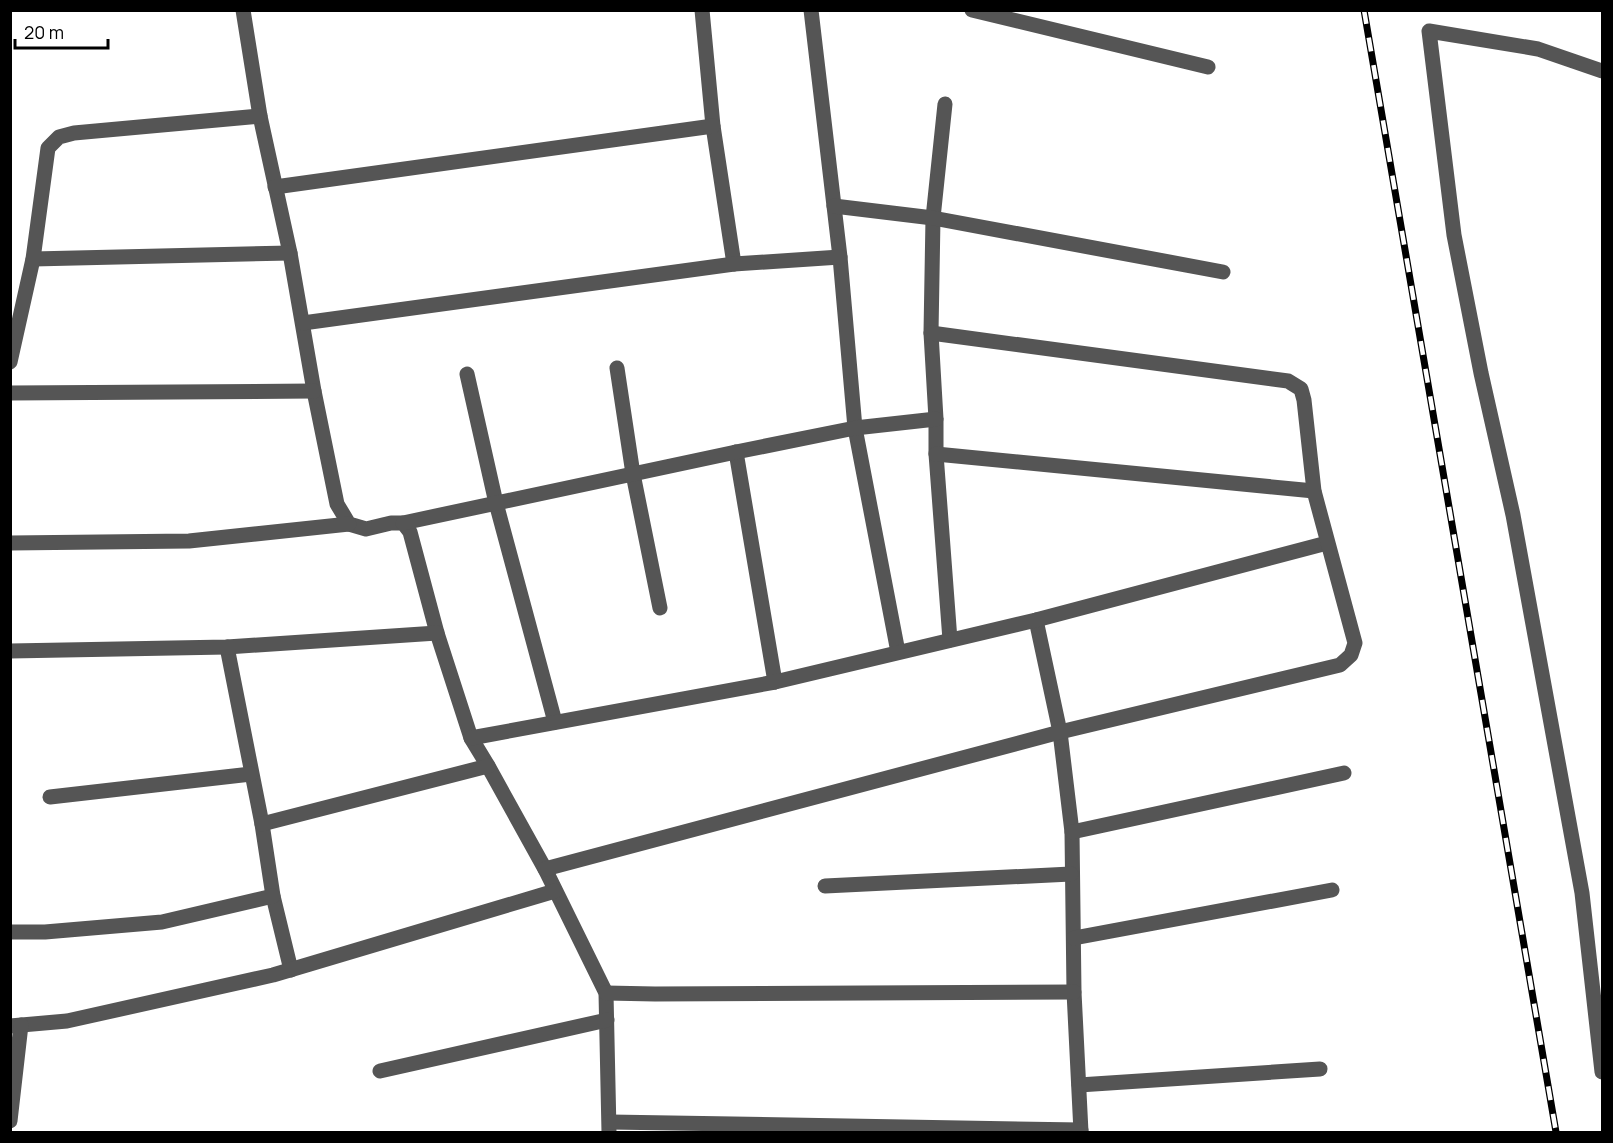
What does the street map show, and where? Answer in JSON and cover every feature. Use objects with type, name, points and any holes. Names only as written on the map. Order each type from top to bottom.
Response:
[{"type":"street","points":[[243,10],[260,116],[290,253],[314,391],[337,504],[349,524]]},
{"type":"street","points":[[702,10],[713,126],[734,264]]},
{"type":"street","points":[[811,10],[840,257],[855,428],[898,652]]},
{"type":"street","points":[[972,10],[1208,67]]},
{"type":"street","points":[[1602,71],[1538,49],[1429,31],[1454,235],[1481,373],[1513,515],[1582,893],[1602,1072]]},
{"type":"street","points":[[945,104],[933,218],[931,333],[936,454],[950,640]]},
{"type":"street","points":[[10,362],[33,259],[48,148],[59,137],[74,132],[260,116]]},
{"type":"street","points":[[275,187],[713,126]]},
{"type":"street","points":[[834,206],[933,218],[1223,272]]},
{"type":"street","points":[[33,259],[290,253]]},
{"type":"street","points":[[303,323],[734,264],[840,257]]},
{"type":"street","points":[[545,869],[1060,732],[1340,665],[1351,655],[1355,643],[1314,490],[1301,389],[1288,381],[931,333]]},
{"type":"street","points":[[617,368],[633,474],[660,608]]},
{"type":"street","points":[[466,374],[496,503],[555,722]]},
{"type":"street","points":[[10,393],[314,391]]},
{"type":"street","points":[[10,543],[189,541],[349,524],[366,529],[855,428],[936,419]]},
{"type":"street","points":[[736,452],[775,681]]},
{"type":"street","points":[[936,454],[1314,490]]},
{"type":"street","points":[[403,523],[410,532],[438,633],[471,738],[545,869],[606,993],[610,1127],[1081,1131],[1074,992],[1072,832],[1060,732],[1036,620]]},
{"type":"street","points":[[471,738],[775,681],[1036,620],[1328,543]]},
{"type":"street","points":[[10,651],[227,647],[438,633]]},
{"type":"street","points":[[227,647],[262,824],[273,896],[291,970]]},
{"type":"street","points":[[262,824],[488,766]]},
{"type":"street","points":[[1072,832],[1344,773]]},
{"type":"street","points":[[50,796],[251,774]]},
{"type":"street","points":[[825,886],[1071,874]]},
{"type":"street","points":[[1074,938],[1332,890]]},
{"type":"street","points":[[10,1121],[16,1026],[67,1021],[273,975],[555,891]]},
{"type":"street","points":[[10,932],[45,932],[162,922],[273,896]]},
{"type":"street","points":[[606,993],[1074,992]]},
{"type":"street","points":[[380,1071],[607,1020]]},
{"type":"street","points":[[1079,1085],[1320,1070]]},
{"type":"railway","points":[[1364,10],[1556,1132]]}]
